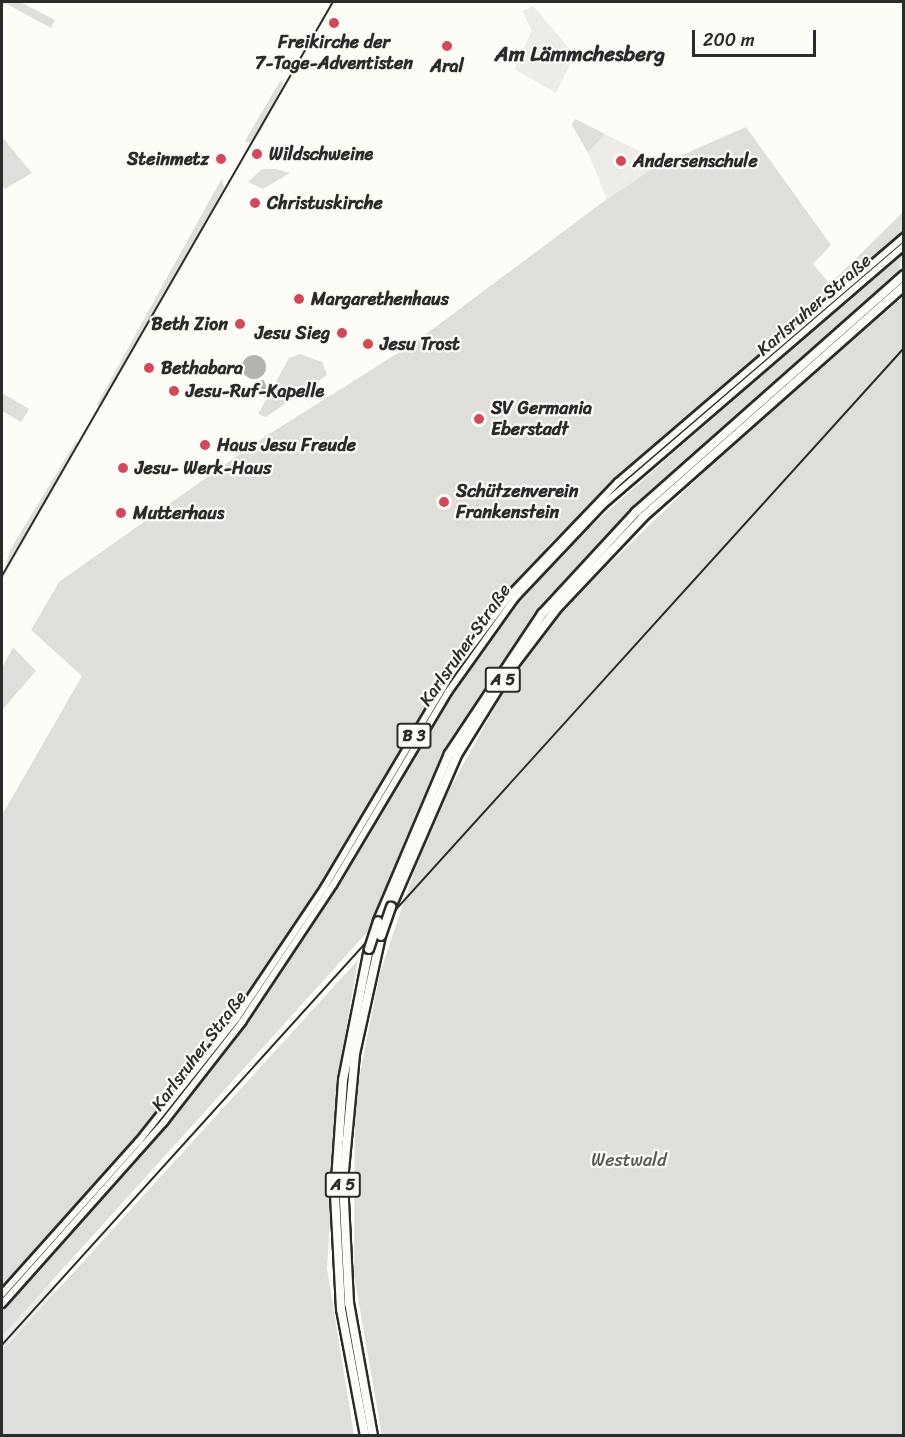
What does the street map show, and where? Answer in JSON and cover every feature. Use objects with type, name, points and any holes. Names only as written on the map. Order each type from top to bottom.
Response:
[{"type":"highway","name":"A 5","points":[[365,1436],[341,1309],[335,1195],[343,1080],[369,950],[378,921],[433,784],[484,693],[554,599],[670,486],[903,275]]},
{"type":"highway","name":"A 5","points":[[373,1436],[349,1303],[343,1181],[355,1054],[381,936],[442,783],[509,671],[580,582],[670,486],[903,286]]},
{"type":"main road","name":"Karlsruher Straße","points":[[2,1294],[139,1141],[236,1019],[324,888],[462,659],[540,559],[618,482],[903,237]]},
{"type":"main road","name":"Karlsruher Straße","points":[[2,1304],[164,1122],[242,1022],[333,885],[448,692],[522,590],[603,504],[903,246]]},
{"type":"shaded area","points":[[533,6],[575,55],[556,93],[514,69],[532,31],[522,11]]},
{"type":"shaded area","name":"Andersenschule","points":[[605,134],[650,156],[655,167],[607,199],[588,153]]},
{"type":"shaded area","points":[[254,355],[262,359],[266,367],[262,375],[254,379],[246,375],[242,367],[246,359]]},
{"type":"shaded area","points":[[40,1275],[66,1300],[2,1372],[2,1318]]},
{"type":"green space","points":[[2,2],[20,2],[55,20],[51,28],[5,3],[2,9]]},
{"type":"green space","points":[[280,81],[284,83],[260,132],[249,143],[245,141]]},
{"type":"green space","points":[[575,119],[605,134],[588,153],[572,125]]},
{"type":"green space","points":[[746,127],[831,245],[813,264],[830,284],[903,212],[903,233],[551,542],[457,661],[305,916],[238,1013],[133,1143],[2,1289],[2,815],[82,676],[31,630],[59,582],[258,441],[414,343],[607,199],[655,167]]},
{"type":"green space","points":[[2,137],[32,173],[5,189],[2,186]]},
{"type":"green space","points":[[262,169],[276,169],[290,173],[263,189],[248,182]]},
{"type":"green space","points":[[222,178],[224,188],[211,212],[102,405],[96,406]]},
{"type":"green space","points":[[903,250],[898,275],[620,522],[564,581],[496,670],[430,782],[369,930],[2,1336],[2,1311],[234,1042],[324,908],[467,671],[509,614],[565,549]]},
{"type":"green space","name":"Westwald","points":[[903,297],[903,1435],[382,1436],[354,1275],[355,1099],[380,973],[430,824],[508,684],[567,605],[729,448]]},
{"type":"green space","points":[[300,354],[322,362],[327,375],[266,417],[258,414],[289,358]]},
{"type":"green space","points":[[2,393],[29,409],[21,422],[2,411]]},
{"type":"green space","points":[[76,441],[78,445],[2,580],[10,550]]},
{"type":"green space","points":[[13,647],[36,671],[2,710],[2,668]]},
{"type":"green space","points":[[358,960],[339,1071],[327,1269],[354,1435],[2,1435],[2,1351]]},
{"type":"waterway","points":[[262,382],[266,395]]},
{"type":"tram line","points":[[2,576],[333,2]]},
{"type":"railway","points":[[2,1345],[904,348]]},
{"type":"place","name":"Freikirche der 7-Tage-Adventisten","points":[[334,23]]},
{"type":"place","name":"Aral","points":[[447,46]]},
{"type":"place","name":"Wildschweine","points":[[257,154]]},
{"type":"place","name":"Steinmetz","points":[[221,159]]},
{"type":"place","name":"Andersenschule","points":[[621,161]]},
{"type":"place","name":"Christuskirche","points":[[255,203]]},
{"type":"place","name":"Margarethenhaus","points":[[299,299]]},
{"type":"place","name":"Beth Zion","points":[[240,324]]},
{"type":"place","name":"Jesu Sieg","points":[[342,333]]},
{"type":"place","name":"Jesu Trost","points":[[368,344]]},
{"type":"place","name":"Bethabara","points":[[149,368]]},
{"type":"place","name":"Jesu-Ruf-Kapelle","points":[[174,391]]},
{"type":"place","name":"SV Germania Eberstadt","points":[[479,419]]},
{"type":"place","name":"Haus Jesu Freude","points":[[205,445]]},
{"type":"place","name":"Jesu- Werk-Haus","points":[[123,468]]},
{"type":"place","name":"Schützenverein Frankenstein","points":[[444,502]]},
{"type":"place","name":"Mutterhaus","points":[[121,513]]},
{"type":"district","name":"Am Lämmchesberg","points":[[580,54]]}]
